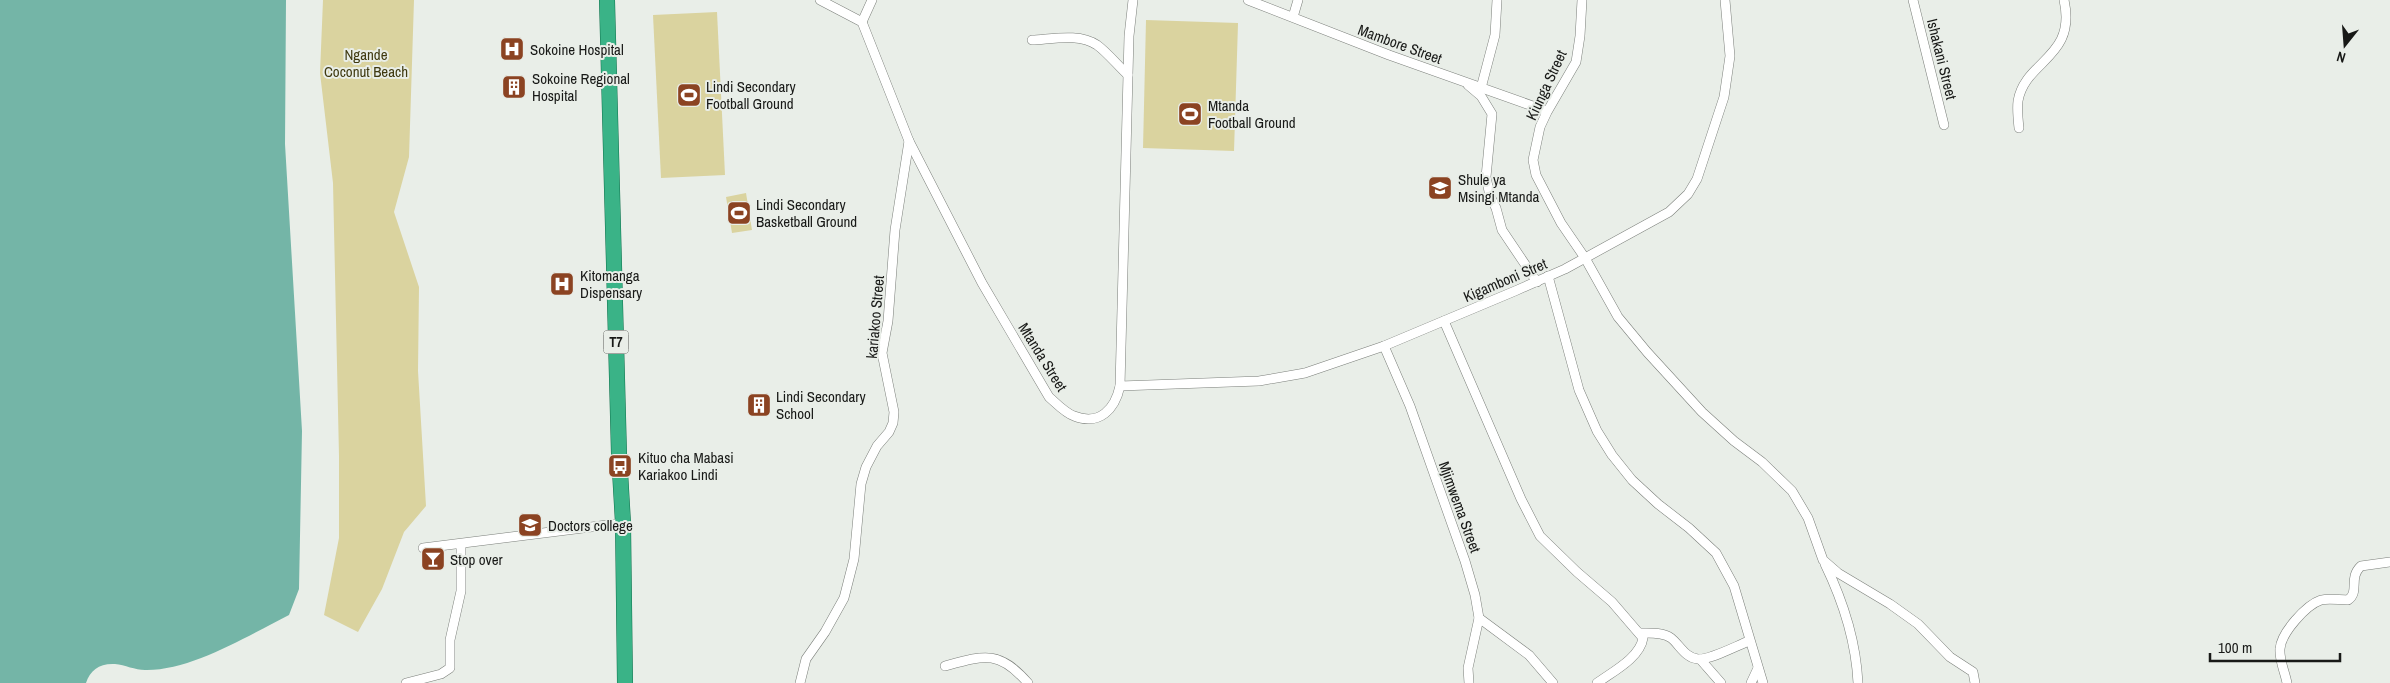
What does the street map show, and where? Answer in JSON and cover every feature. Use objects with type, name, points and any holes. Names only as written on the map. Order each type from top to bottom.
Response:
[{"type":"highway","name":"T7","points":[[606,0],[619,454],[623,523],[625,683]]},
{"type":"street","points":[[820,0],[862,22],[872,0]]},
{"type":"street","name":"Mtanda Street","points":[[862,22],[909,142],[982,282],[1049,397],[1064,410],[1075,416],[1097,417],[1113,407],[1120,386],[1128,75],[1133,0]]},
{"type":"street","name":"Mambore Street","points":[[1248,0],[1389,55],[1544,110]]},
{"type":"street","points":[[1293,17],[1298,0]]},
{"type":"street","points":[[1481,88],[1495,35],[1497,0]]},
{"type":"street","name":"Kiunga Street","points":[[1582,0],[1576,62],[1544,120],[1534,160],[1536,175],[1567,232],[1585,258],[1618,317],[1702,412],[1734,441],[1762,462],[1792,491],[1815,534],[1823,560],[1844,610],[1852,638],[1858,683]]},
{"type":"street","name":"Kigamboni Stret","points":[[1120,386],[1259,381],[1305,373],[1384,346],[1537,282],[1669,212],[1688,194],[1697,179],[1724,97],[1729,70],[1729,33],[1725,0]]},
{"type":"street","name":"Ishakani Street","points":[[1913,0],[1944,125]]},
{"type":"street","points":[[2019,128],[2018,100],[2024,86],[2055,51],[2065,31],[2067,20],[2064,0]]},
{"type":"street","points":[[1032,40],[1074,38],[1085,40],[1097,45],[1128,75]]},
{"type":"street","points":[[1465,82],[1481,96],[1492,114],[1486,186],[1496,208],[1502,230],[1537,282]]},
{"type":"street","name":"kariakoo Street","points":[[800,683],[806,659],[825,632],[844,598],[854,559],[861,484],[866,468],[893,423],[894,412],[882,353],[888,321],[895,230],[909,142]]},
{"type":"street","points":[[1548,276],[1579,390],[1597,431],[1612,455],[1632,480],[1716,553],[1734,586],[1763,683]]},
{"type":"street","points":[[1444,321],[1521,499],[1540,536],[1576,572],[1612,602],[1643,638],[1640,648],[1597,683]]},
{"type":"street","name":"Mjimwema Street","points":[[1384,346],[1410,406],[1465,561],[1479,618],[1468,668],[1469,683]]},
{"type":"street","points":[[423,548],[623,523]]},
{"type":"street","points":[[406,683],[441,674],[450,668],[450,640],[461,592],[461,544]]},
{"type":"street","points":[[1823,560],[1838,573],[1890,604],[1918,624],[1950,657],[1973,672],[1976,683]]},
{"type":"street","points":[[2287,683],[2280,648],[2283,637],[2290,627],[2310,605],[2329,599],[2348,600],[2351,598],[2354,589],[2354,575],[2361,566],[2390,562]]},
{"type":"street","points":[[1479,618],[1529,655],[1553,683]]},
{"type":"street","points":[[1640,633],[1662,634],[1671,638],[1687,654],[1700,659],[1721,683]]},
{"type":"street","points":[[1700,659],[1749,641]]},
{"type":"street","points":[[946,666],[986,656],[1003,661],[1028,683]]},
{"type":"street","points":[[1751,683],[1758,668]]},
{"type":"green space","name":"Ngande Coconut Beach","points":[[323,0],[414,0],[409,157],[394,212],[419,287],[418,371],[426,506],[404,532],[382,589],[358,632],[324,615],[339,538],[339,456],[333,183],[320,73]]},
{"type":"green space","name":"Lindi Secondary Football Ground","points":[[717,12],[725,175],[661,178],[653,15]]},
{"type":"green space","name":"Mtanda Football Ground","points":[[1146,20],[1238,23],[1234,151],[1143,148]]},
{"type":"green space","name":"Lindi Secondary Basketball Ground","points":[[746,193],[752,230],[732,233],[726,197]]},
{"type":"shaded area","points":[[0,0],[286,0],[285,144],[302,431],[299,589],[289,615],[219,650],[181,665],[145,670],[110,664],[96,668],[90,674],[86,683],[0,683]]},
{"type":"place","name":"Sokoine Hospital","points":[[512,49]]},
{"type":"place","name":"Sokoine Regional Hospital","points":[[514,87]]},
{"type":"place","name":"Lindi Secondary Football Ground","points":[[689,95]]},
{"type":"place","name":"Mtanda Football Ground","points":[[1190,114]]},
{"type":"place","name":"Shule ya Msingi Mtanda","points":[[1440,188]]},
{"type":"place","name":"Lindi Secondary Basketball Ground","points":[[739,213]]},
{"type":"place","name":"Kitomanga Dispensary","points":[[562,284]]},
{"type":"place","name":"Lindi Secondary School","points":[[759,405]]},
{"type":"place","name":"Kituo cha Mabasi Kariakoo Lindi","points":[[620,466]]},
{"type":"place","name":"Doctors college","points":[[530,525]]},
{"type":"place","name":"Stop over","points":[[433,559]]}]
